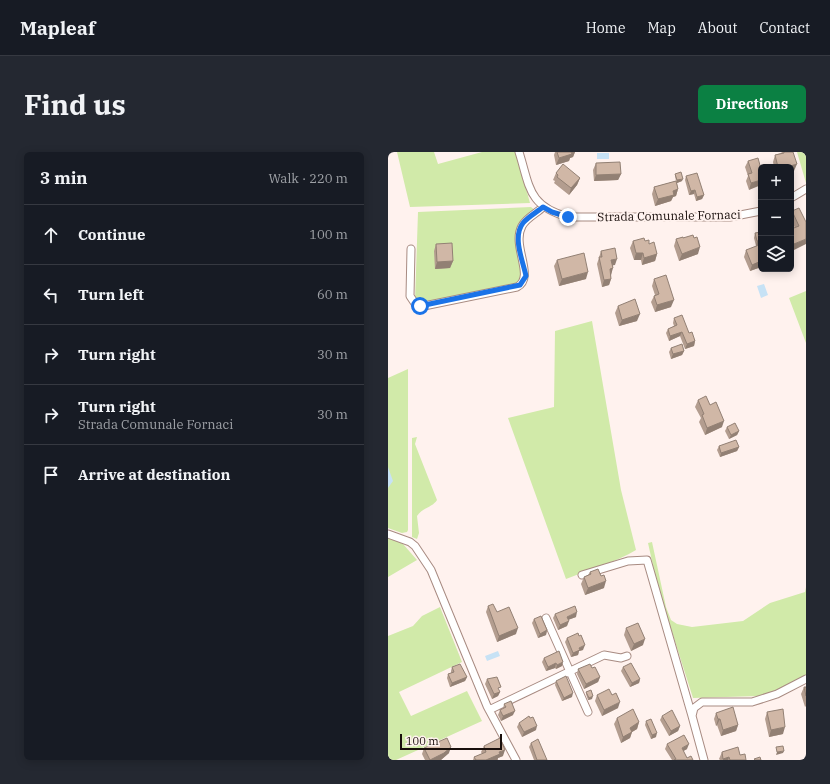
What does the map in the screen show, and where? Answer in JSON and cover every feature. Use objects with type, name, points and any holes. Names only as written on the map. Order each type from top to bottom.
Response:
[{"type":"street","name":"Strada Comunale Fornaci","points":[[519,152],[532,194],[543,207],[552,212],[568,217],[730,218],[758,212]]},
{"type":"street","points":[[794,196],[806,190]]},
{"type":"street","points":[[411,249],[410,296],[416,305],[424,306],[517,287],[523,284],[526,276],[520,247],[520,230],[525,221],[543,207]]},
{"type":"street","points":[[388,534],[410,542],[415,546],[431,570],[489,710],[516,760]]},
{"type":"street","points":[[582,575],[628,561],[647,560],[704,760]]},
{"type":"street","points":[[546,618],[588,712]]},
{"type":"street","points":[[489,710],[604,655],[618,658],[627,656]]},
{"type":"street","points":[[692,716],[694,708],[702,702],[752,702],[777,694],[806,679]]},
{"type":"green space","points":[[397,152],[434,152],[438,164],[482,152],[516,152],[530,203],[410,207]]},
{"type":"green space","points":[[797,152],[806,152],[806,183]]},
{"type":"green space","points":[[531,207],[536,211],[521,222],[524,274],[520,283],[426,304],[415,301],[418,212]]},
{"type":"green space","points":[[806,291],[806,343],[789,298]]},
{"type":"green space","points":[[592,321],[621,490],[636,550],[611,562],[566,579],[508,418],[554,407],[555,331]]},
{"type":"green space","points":[[408,369],[408,530],[407,532],[402,533],[388,528],[388,378]]},
{"type":"green space","points":[[417,437],[415,444],[437,500],[417,516],[419,533],[417,539],[412,537],[412,438]]},
{"type":"green space","points":[[388,536],[403,544],[417,560],[388,577]]},
{"type":"green space","points":[[652,542],[666,607],[671,620],[677,624],[692,627],[743,621],[770,603],[805,592],[806,587],[806,675],[780,689],[759,696],[693,698],[658,588],[648,543]]},
{"type":"green space","points":[[440,607],[462,662],[399,692],[411,716],[467,691],[482,721],[396,760],[388,760],[388,636],[413,626],[422,616]]},
{"type":"water","points":[[597,153],[609,153],[609,159],[597,159]]},
{"type":"water","points":[[764,284],[768,295],[761,298],[757,286]]},
{"type":"water","points":[[388,467],[393,481],[388,488]]},
{"type":"water","points":[[498,651],[500,656],[487,661],[485,656]]},
{"type":"building","points":[[557,152],[571,152],[572,154],[559,158]]},
{"type":"building","points":[[793,152],[797,164],[777,164],[775,155]]},
{"type":"building","points":[[758,158],[760,164],[758,164],[758,181],[751,183],[748,174],[752,173],[748,161]]},
{"type":"building","points":[[620,162],[621,174],[596,175],[596,163]]},
{"type":"building","points":[[563,164],[580,178],[571,188],[557,177],[558,175],[556,173]]},
{"type":"building","points":[[681,172],[683,179],[677,180],[675,174]]},
{"type":"building","points":[[697,173],[704,195],[697,197],[695,190],[691,191],[686,176]]},
{"type":"building","points":[[676,181],[678,189],[673,191],[674,195],[658,199],[654,187]]},
{"type":"building","points":[[799,208],[806,222],[806,239],[794,244],[794,228],[799,226],[794,215],[794,210]]},
{"type":"building","points":[[758,232],[758,241],[757,241],[755,233]]},
{"type":"building","points":[[693,235],[694,238],[697,237],[700,247],[682,254],[676,239]]},
{"type":"building","points":[[644,238],[645,241],[649,240],[649,244],[654,242],[657,254],[644,258],[643,253],[636,253],[633,241]]},
{"type":"building","points":[[452,243],[453,261],[437,262],[436,244]]},
{"type":"building","points":[[758,245],[758,262],[752,265],[746,250]]},
{"type":"building","points":[[615,248],[617,259],[611,260],[613,268],[610,269],[611,279],[604,280],[599,257],[602,257],[601,251]]},
{"type":"building","points":[[584,253],[588,272],[562,279],[557,260]]},
{"type":"building","points":[[666,275],[674,300],[657,305],[654,296],[659,294],[654,279]]},
{"type":"building","points":[[635,299],[640,314],[622,320],[618,306]]},
{"type":"building","points":[[682,315],[689,333],[692,332],[695,341],[687,344],[682,332],[670,336],[668,329],[677,325],[674,318]]},
{"type":"building","points":[[682,344],[684,351],[673,354],[671,348]]},
{"type":"building","points":[[706,396],[710,405],[716,402],[724,421],[707,428],[702,415],[704,414],[698,400]]},
{"type":"building","points":[[735,423],[739,431],[731,435],[727,427]]},
{"type":"building","points":[[736,440],[739,447],[721,453],[719,446]]},
{"type":"building","points":[[598,569],[601,576],[604,575],[606,581],[588,588],[584,577],[591,574],[590,572]]},
{"type":"building","points":[[493,604],[497,612],[509,607],[518,628],[499,636],[488,606]]},
{"type":"building","points":[[575,606],[577,612],[567,617],[569,621],[560,625],[555,614]]},
{"type":"building","points":[[541,616],[547,630],[540,634],[534,619]]},
{"type":"building","points":[[638,623],[645,639],[634,644],[626,628]]},
{"type":"building","points":[[578,633],[579,636],[581,635],[585,645],[579,648],[580,650],[573,653],[567,638]]},
{"type":"building","points":[[559,651],[563,662],[557,665],[556,663],[548,667],[544,658]]},
{"type":"building","points":[[631,663],[640,679],[632,683],[623,667]]},
{"type":"building","points":[[460,664],[467,677],[452,683],[448,674],[454,672],[452,667]]},
{"type":"building","points":[[590,664],[592,668],[595,667],[600,677],[586,684],[578,669]]},
{"type":"building","points":[[566,676],[573,693],[564,698],[556,681]]},
{"type":"building","points":[[497,677],[501,687],[498,688],[500,692],[494,694],[487,679]]},
{"type":"building","points":[[609,689],[612,695],[616,693],[620,702],[604,710],[597,695]]},
{"type":"building","points":[[591,690],[593,696],[589,698],[586,692]]},
{"type":"building","points":[[511,701],[515,711],[503,716],[500,710],[506,707],[504,704]]},
{"type":"building","points":[[733,707],[738,725],[723,730],[720,719],[718,719],[716,713]]},
{"type":"building","points":[[633,709],[639,722],[630,728],[632,732],[623,737],[617,718]]},
{"type":"building","points":[[783,709],[785,727],[771,730],[767,712]]},
{"type":"building","points":[[672,710],[680,726],[671,731],[662,716]]},
{"type":"building","points":[[529,716],[530,718],[533,717],[537,726],[524,732],[519,723]]},
{"type":"building","points":[[651,719],[657,733],[652,735],[646,721]]},
{"type":"building","points":[[684,735],[689,744],[682,748],[687,758],[691,756],[693,760],[674,760],[676,759],[667,744]]},
{"type":"building","points":[[447,738],[451,747],[444,753],[430,760],[424,748]]},
{"type":"building","points":[[500,738],[505,750],[499,752],[500,754],[486,760],[476,760],[474,757],[486,752],[484,746]]},
{"type":"building","points":[[538,739],[547,760],[537,760],[531,743]]},
{"type":"building","points":[[783,746],[784,751],[777,752],[776,747]]},
{"type":"building","points":[[738,747],[740,755],[745,754],[746,760],[730,760],[729,757],[723,759],[722,752]]},
{"type":"building","points":[[760,757],[761,760],[754,759]]},
{"type":"route","points":[[420,306],[517,287],[523,284],[526,276],[522,261],[519,235],[522,225],[543,207],[552,212],[568,217]]}]
